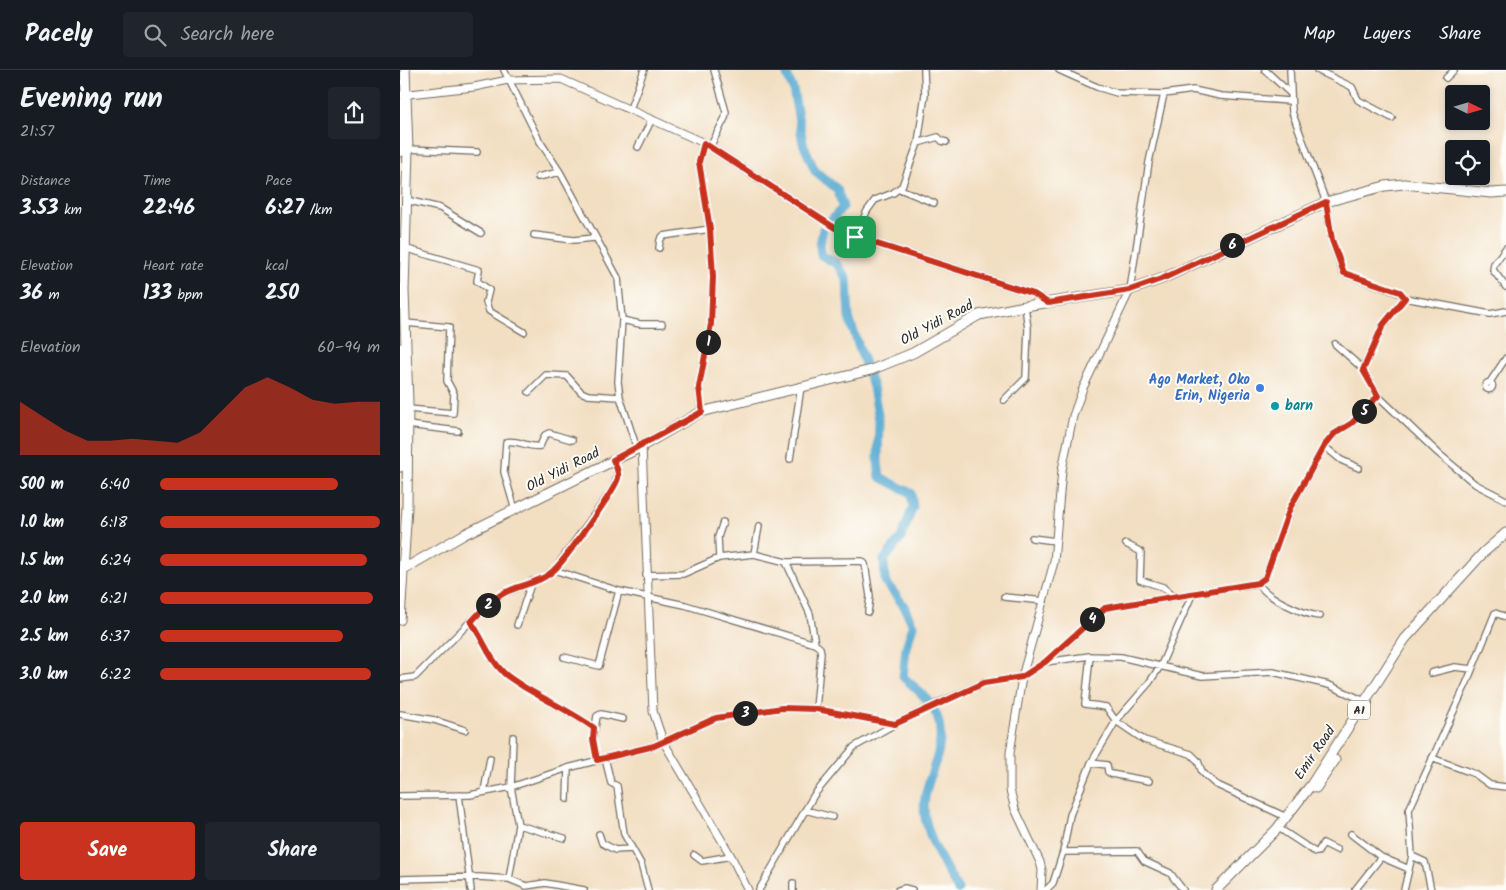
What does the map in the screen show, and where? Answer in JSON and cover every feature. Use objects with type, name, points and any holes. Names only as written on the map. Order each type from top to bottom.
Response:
[{"type":"main road","points":[[400,467],[406,323],[404,248],[406,200],[404,151],[405,70]]},
{"type":"main road","points":[[400,103],[404,151]]},
{"type":"main road","name":"Old Yidi Road","points":[[402,566],[640,447],[702,412],[867,371],[913,353],[979,315],[1130,290],[1164,278],[1326,202],[1385,186],[1404,184],[1491,193],[1506,192]]},
{"type":"main road","points":[[400,348],[403,408],[408,425],[400,620]]},
{"type":"main road","name":"Emir Road","points":[[1223,890],[1283,831],[1326,775],[1405,639],[1484,552],[1506,533]]},
{"type":"main road","name":"Emir Road","points":[[1216,890],[1256,852],[1286,817],[1392,665],[1424,623],[1487,555],[1506,539]]},
{"type":"street","points":[[504,70],[539,140],[560,172],[594,238],[618,278],[622,320],[618,382],[620,396],[640,447],[653,711],[663,741],[731,856],[748,890]]},
{"type":"street","points":[[630,109],[644,70]]},
{"type":"street","points":[[702,412],[699,387],[711,324],[713,277],[710,229],[699,162],[707,145],[725,118],[726,112],[714,70]]},
{"type":"street","points":[[855,237],[867,211],[876,200],[900,189],[918,143],[925,94],[924,70]]},
{"type":"street","points":[[1059,70],[1117,93],[1164,94],[1193,90],[1200,93],[1290,101]]},
{"type":"street","points":[[1265,70],[1290,93]]},
{"type":"street","points":[[1290,70],[1292,112],[1326,202],[1332,240],[1344,273],[1400,292],[1405,298],[1490,314],[1506,311]]},
{"type":"street","points":[[1317,70],[1352,87],[1358,100],[1392,118]]},
{"type":"street","points":[[1446,78],[1454,70]]},
{"type":"street","points":[[404,95],[474,87],[508,80],[561,78],[707,145],[835,228],[855,237],[1034,294],[1048,303]]},
{"type":"street","points":[[1040,890],[1042,870],[1015,809],[1008,772],[1022,677],[1054,562],[1062,470],[1073,416],[1083,388],[1130,290],[1150,162],[1164,94]]},
{"type":"street","points":[[638,147],[652,119]]},
{"type":"street","points":[[918,143],[934,137],[940,137],[942,142],[946,142]]},
{"type":"street","points":[[404,151],[477,152]]},
{"type":"street","points":[[538,177],[560,172]]},
{"type":"street","points":[[900,189],[934,203]]},
{"type":"street","points":[[406,200],[440,208],[481,232]]},
{"type":"street","points":[[659,248],[660,240],[664,236],[710,229]]},
{"type":"street","points":[[534,235],[574,240],[594,238]]},
{"type":"street","points":[[404,248],[479,270],[477,281],[489,290],[486,302],[489,311],[524,332]]},
{"type":"street","points":[[1506,248],[1494,264],[1493,270],[1506,287]]},
{"type":"street","points":[[1363,370],[1383,325],[1405,298]]},
{"type":"street","points":[[1004,400],[1026,378],[1028,329],[1025,306]]},
{"type":"street","points":[[622,320],[640,324],[662,324]]},
{"type":"street","points":[[403,408],[453,413],[454,394],[447,381],[449,327],[406,323]]},
{"type":"street","points":[[1336,344],[1363,370],[1378,396],[1460,472],[1475,484],[1506,500]]},
{"type":"street","points":[[1490,382],[1506,358]]},
{"type":"street","points":[[529,392],[546,375],[567,376],[581,392],[588,395],[620,396]]},
{"type":"street","points":[[790,460],[801,387]]},
{"type":"street","points":[[768,890],[760,889],[805,810],[837,765],[854,747],[895,724],[984,683],[1022,677],[1045,662],[1105,608],[1258,583],[1265,578],[1290,508],[1324,446],[1334,434],[1352,423],[1378,396]]},
{"type":"street","points":[[408,425],[458,431]]},
{"type":"street","points":[[515,510],[504,472],[506,442],[510,441],[533,447],[540,446],[545,435],[549,433],[572,440]]},
{"type":"street","points":[[1324,446],[1341,460],[1360,468]]},
{"type":"street","points":[[400,679],[415,677],[484,608],[504,593],[532,582],[554,570],[608,498],[618,478],[618,469],[613,460]]},
{"type":"street","points":[[720,558],[718,537],[723,522]]},
{"type":"street","points":[[754,554],[759,526]]},
{"type":"street","points":[[1032,538],[1056,541]]},
{"type":"street","points":[[1126,544],[1141,552],[1140,580],[1163,587],[1174,597]]},
{"type":"street","points":[[646,575],[682,574],[720,558],[754,554],[786,562],[862,561],[865,564],[870,596],[868,612]]},
{"type":"street","points":[[786,562],[810,614],[815,644]]},
{"type":"street","points":[[554,570],[620,591],[647,595],[815,644],[820,648],[821,653],[816,709]]},
{"type":"street","points":[[517,625],[532,582]]},
{"type":"street","points":[[1258,583],[1264,591],[1286,605],[1305,614],[1320,616]]},
{"type":"street","points":[[564,657],[599,666],[620,591]]},
{"type":"street","points":[[1046,890],[1053,883],[1063,852],[1070,815],[1091,763],[1116,721],[1149,683],[1161,665],[1192,595]]},
{"type":"street","points":[[1004,597],[1044,601]]},
{"type":"street","points":[[1404,890],[1412,856],[1409,810],[1472,669],[1494,613],[1506,617]]},
{"type":"street","points":[[471,622],[480,634],[486,649],[502,671],[551,704],[576,715],[594,728]]},
{"type":"street","points":[[1045,662],[1090,656],[1121,657],[1202,676],[1256,671],[1284,673],[1329,685],[1367,702]]},
{"type":"street","points":[[1090,656],[1083,702],[1106,707],[1116,721],[1144,740],[1191,754],[1198,761],[1202,772],[1215,784],[1286,817]]},
{"type":"street","points":[[1431,673],[1455,667],[1472,669]]},
{"type":"street","points":[[400,796],[459,795],[511,787],[568,768],[654,746],[716,718],[782,708],[816,709],[895,724]]},
{"type":"street","points":[[400,714],[434,720],[465,730]]},
{"type":"street","points":[[597,760],[593,739],[596,716],[601,714],[623,719]]},
{"type":"street","points":[[509,879],[518,825],[511,787],[513,737]]},
{"type":"street","points":[[484,792],[490,758]]},
{"type":"street","points":[[605,758],[611,783],[617,786],[624,834],[642,864],[648,890]]},
{"type":"street","points":[[1432,758],[1475,774],[1490,785],[1506,787]]},
{"type":"street","points":[[1091,763],[1107,765],[1108,772],[1111,774],[1149,781]]},
{"type":"street","points":[[567,799],[568,768]]},
{"type":"street","points":[[459,795],[463,840],[471,890]]},
{"type":"street","points":[[805,810],[832,817]]},
{"type":"street","points":[[518,825],[564,838]]},
{"type":"street","points":[[1283,831],[1315,852],[1318,852],[1323,843],[1337,850]]},
{"type":"street","points":[[599,834],[602,843],[615,850],[632,849]]},
{"type":"street","points":[[1352,834],[1381,857],[1409,870]]},
{"type":"street","points":[[1063,852],[1137,850],[1144,861],[1170,873],[1183,890]]},
{"type":"street","points":[[694,855],[702,861],[731,856]]},
{"type":"street","points":[[1412,856],[1425,862],[1431,890]]},
{"type":"street","points":[[1355,890],[1381,857]]},
{"type":"street","points":[[400,879],[470,877],[509,879],[526,888],[545,883],[584,890]]},
{"type":"street","points":[[898,890],[904,888],[912,890]]},
{"type":"waterway","points":[[785,70],[793,89],[803,143],[815,171],[837,189],[843,207],[823,229],[820,245],[821,255],[837,264],[847,279],[849,318],[873,387],[879,420],[878,462],[880,477],[911,493],[913,507],[901,538],[884,560],[885,581],[904,606],[913,626],[906,647],[903,677],[915,687],[932,707],[940,727],[938,753],[927,786],[924,810],[927,827],[934,846],[958,890]]},
{"type":"place","name":"Ago Market, Oko Erin, Nigeria","points":[[1260,388]]},
{"type":"place","name":"barn","points":[[1275,406]]},
{"type":"route","points":[[704,143],[835,228],[855,237],[883,248],[932,260],[1034,294],[1048,303],[1130,290],[1164,278],[1326,202],[1332,240],[1344,273],[1400,292],[1405,298],[1383,325],[1363,370],[1378,396],[1352,423],[1334,434],[1324,446],[1290,508],[1265,578],[1258,583],[1105,608],[1045,662],[1022,677],[984,683],[895,724],[816,709],[782,708],[716,718],[654,746],[597,760],[593,739],[594,728],[576,715],[551,704],[507,676],[486,649],[480,634],[471,622],[484,608],[504,593],[536,581],[554,570],[608,498],[618,478],[618,469],[613,460],[637,449],[688,417],[702,412],[698,394],[711,324],[713,277],[710,229],[699,162],[704,143]]}]
